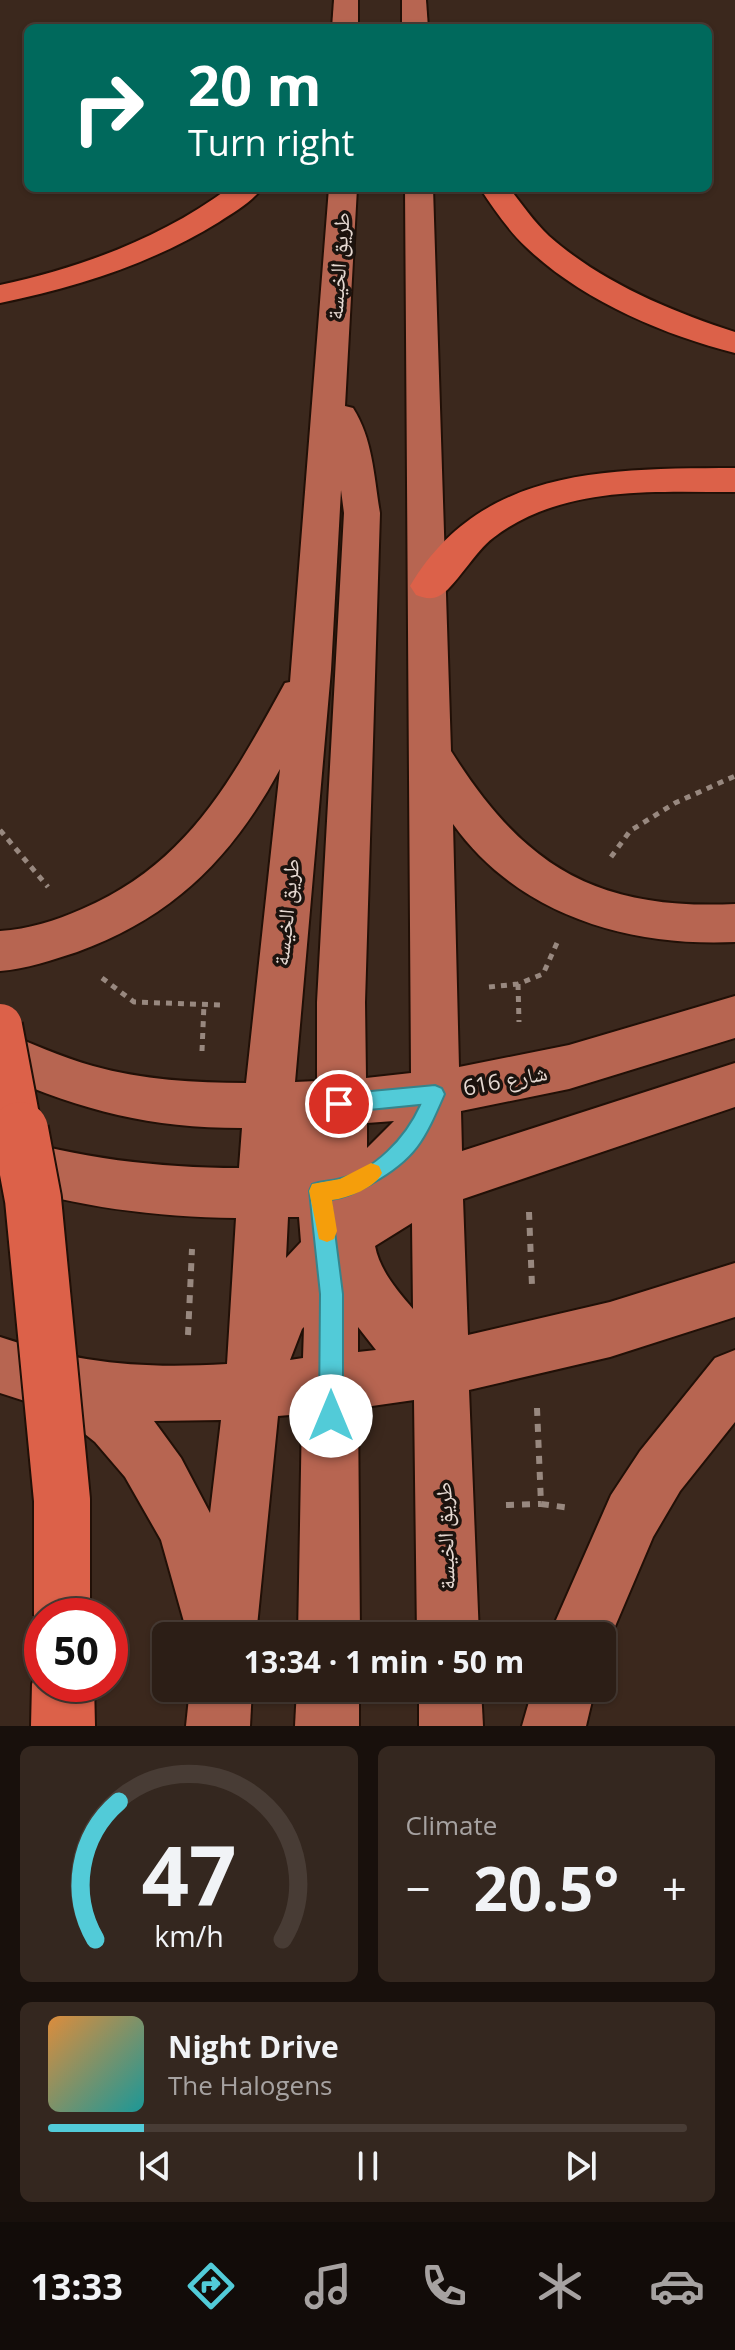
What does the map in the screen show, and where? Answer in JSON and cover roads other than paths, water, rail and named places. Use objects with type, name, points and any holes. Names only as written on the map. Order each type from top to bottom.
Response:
[{"type":"highway","points":[[0,294],[67,277],[158,243],[200,221],[242,192]]},
{"type":"highway","points":[[497,192],[538,241],[580,272],[655,314],[735,343]]},
{"type":"highway","points":[[429,586],[478,530],[530,499],[571,488],[603,484],[735,480]]},
{"type":"highway","points":[[0,1026],[33,1199],[62,1500],[62,1598]]},
{"type":"highway","points":[[63,1702],[63,1726]]},
{"type":"main road","points":[[345,24],[346,0]]},
{"type":"main road","points":[[414,0],[415,24]]},
{"type":"main road","name":"طريق الخيسة","points":[[227,1622],[253,1391],[268,1105],[311,670],[343,192]]},
{"type":"main road","name":"طريق الخيسة","points":[[419,192],[429,586],[439,1366],[448,1622]]},
{"type":"main road","points":[[329,1622],[334,1216],[362,513],[352,445],[331,389]]},
{"type":"main road","points":[[0,951],[43,944],[120,916],[174,878],[199,854],[264,764],[311,670]]},
{"type":"main road","points":[[430,753],[476,823],[497,845],[554,889],[630,919],[690,926],[735,923]]},
{"type":"main road","name":"شارع 616","points":[[0,1053],[100,1091],[140,1099],[202,1105],[339,1104],[435,1094],[546,1073],[638,1049],[735,1017]]},
{"type":"main road","points":[[0,1159],[84,1179],[133,1186],[264,1193],[334,1216],[389,1205],[437,1183],[735,1085]]},
{"type":"main road","points":[[253,1391],[270,1337],[334,1216],[394,1161],[419,1130],[435,1094]]},
{"type":"main road","points":[[268,1105],[296,1127],[305,1140],[358,1278],[382,1317],[402,1339],[439,1366]]},
{"type":"main road","points":[[0,1365],[65,1385],[178,1393],[253,1391],[331,1384],[535,1347],[735,1290]]},
{"type":"main road","points":[[586,1622],[632,1516],[660,1471],[735,1378]]},
{"type":"main road","points":[[65,1385],[113,1419],[157,1474],[184,1522],[196,1554],[213,1622]]},
{"type":"main road","points":[[218,1726],[220,1702]]},
{"type":"main road","points":[[327,1726],[328,1702]]},
{"type":"main road","points":[[450,1702],[451,1726]]},
{"type":"main road","points":[[554,1726],[560,1702]]}]
